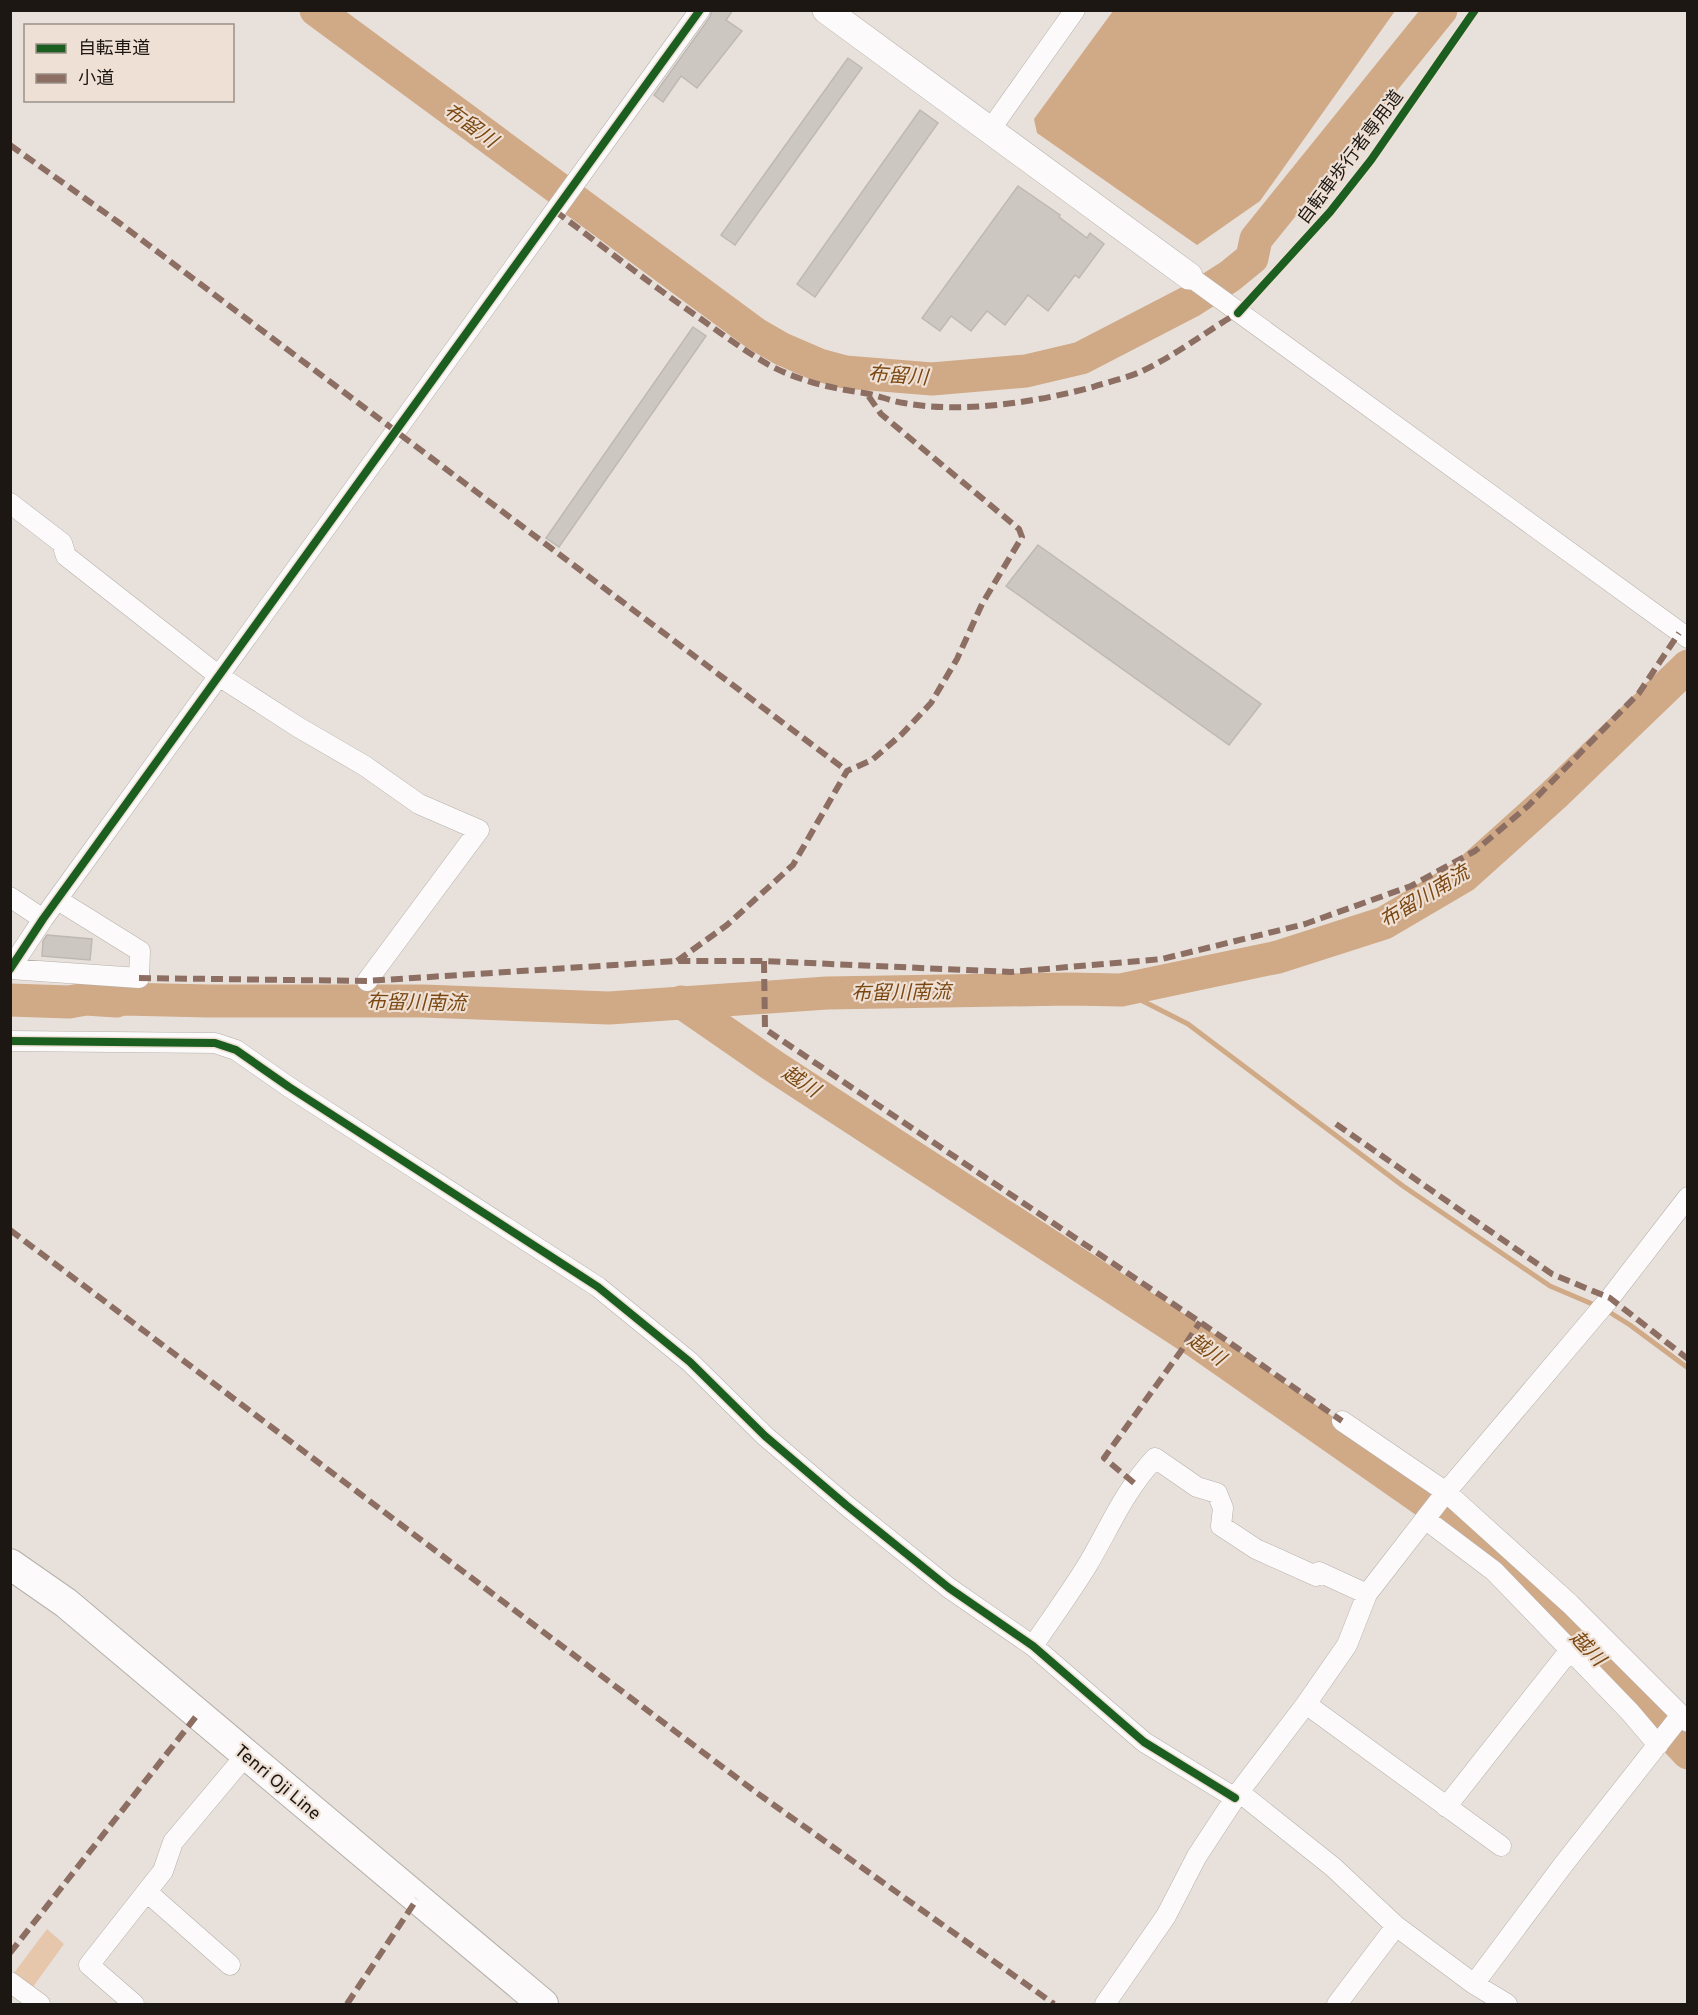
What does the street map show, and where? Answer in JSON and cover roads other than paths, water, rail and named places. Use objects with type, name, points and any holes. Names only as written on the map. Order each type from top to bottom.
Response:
[{"type":"main road","name":"Tenri Oji Line","points":[[10,1564],[66,1603],[543,2004]]},
{"type":"street","points":[[58,900],[140,951],[139,978],[11,969],[43,919],[700,10]]},
{"type":"street","points":[[826,10],[1688,638]]},
{"type":"street","points":[[990,130],[1075,10]]},
{"type":"street","points":[[10,503],[62,543],[66,556],[219,676],[298,727],[365,766],[419,804],[479,830],[367,981]]},
{"type":"street","points":[[10,897],[43,919]]},
{"type":"street","points":[[10,1041],[215,1043],[236,1050],[598,1287],[690,1362],[765,1436],[846,1505],[949,1587],[1033,1646],[1144,1742],[1237,1795],[1333,1866],[1396,1926],[1474,1984],[1507,2004]]},
{"type":"street","points":[[1106,2004],[1166,1917],[1197,1856],[1237,1795],[1306,1704],[1347,1645],[1367,1594],[1446,1492],[1610,1298],[1688,1197]]},
{"type":"street","points":[[1342,1421],[1446,1492],[1593,1626],[1684,1719],[1658,1745],[1563,1865],[1474,1984]]},
{"type":"street","points":[[1033,1646],[1088,1565],[1121,1501],[1155,1458],[1197,1487],[1217,1493],[1223,1508],[1221,1526],[1256,1549],[1316,1576],[1319,1572],[1367,1594]]},
{"type":"street","points":[[1425,1519],[1494,1571],[1658,1745]]},
{"type":"street","points":[[1446,1807],[1570,1651],[1593,1626]]},
{"type":"street","points":[[1306,1704],[1501,1846]]},
{"type":"street","points":[[134,2004],[89,1965],[163,1872],[173,1842],[246,1755]]},
{"type":"street","points":[[147,1892],[230,1965]]},
{"type":"street","points":[[1337,2004],[1396,1926]]},
{"type":"street","points":[[10,1982],[40,2004]]},
{"type":"waterway","name":"布留川","points":[[316,10],[756,334],[782,349],[819,365],[845,372],[932,379],[1026,371],[1081,358],[1191,301],[1230,276],[1252,258],[1256,239],[1441,10]]},
{"type":"waterway","name":"布留川南流","points":[[10,1000],[69,1002],[86,999],[116,1001],[122,999],[423,1001],[609,1008],[827,993],[1121,990],[1278,957],[1384,923],[1464,876],[1554,795],[1688,666]]},
{"type":"waterway","points":[[1121,990],[1188,1024],[1403,1186],[1550,1286],[1597,1306]]},
{"type":"waterway","name":"越川","points":[[681,1002],[775,1067],[1197,1342],[1442,1513],[1577,1636],[1688,1753]]},
{"type":"waterway","points":[[1606,1310],[1688,1368]]}]
